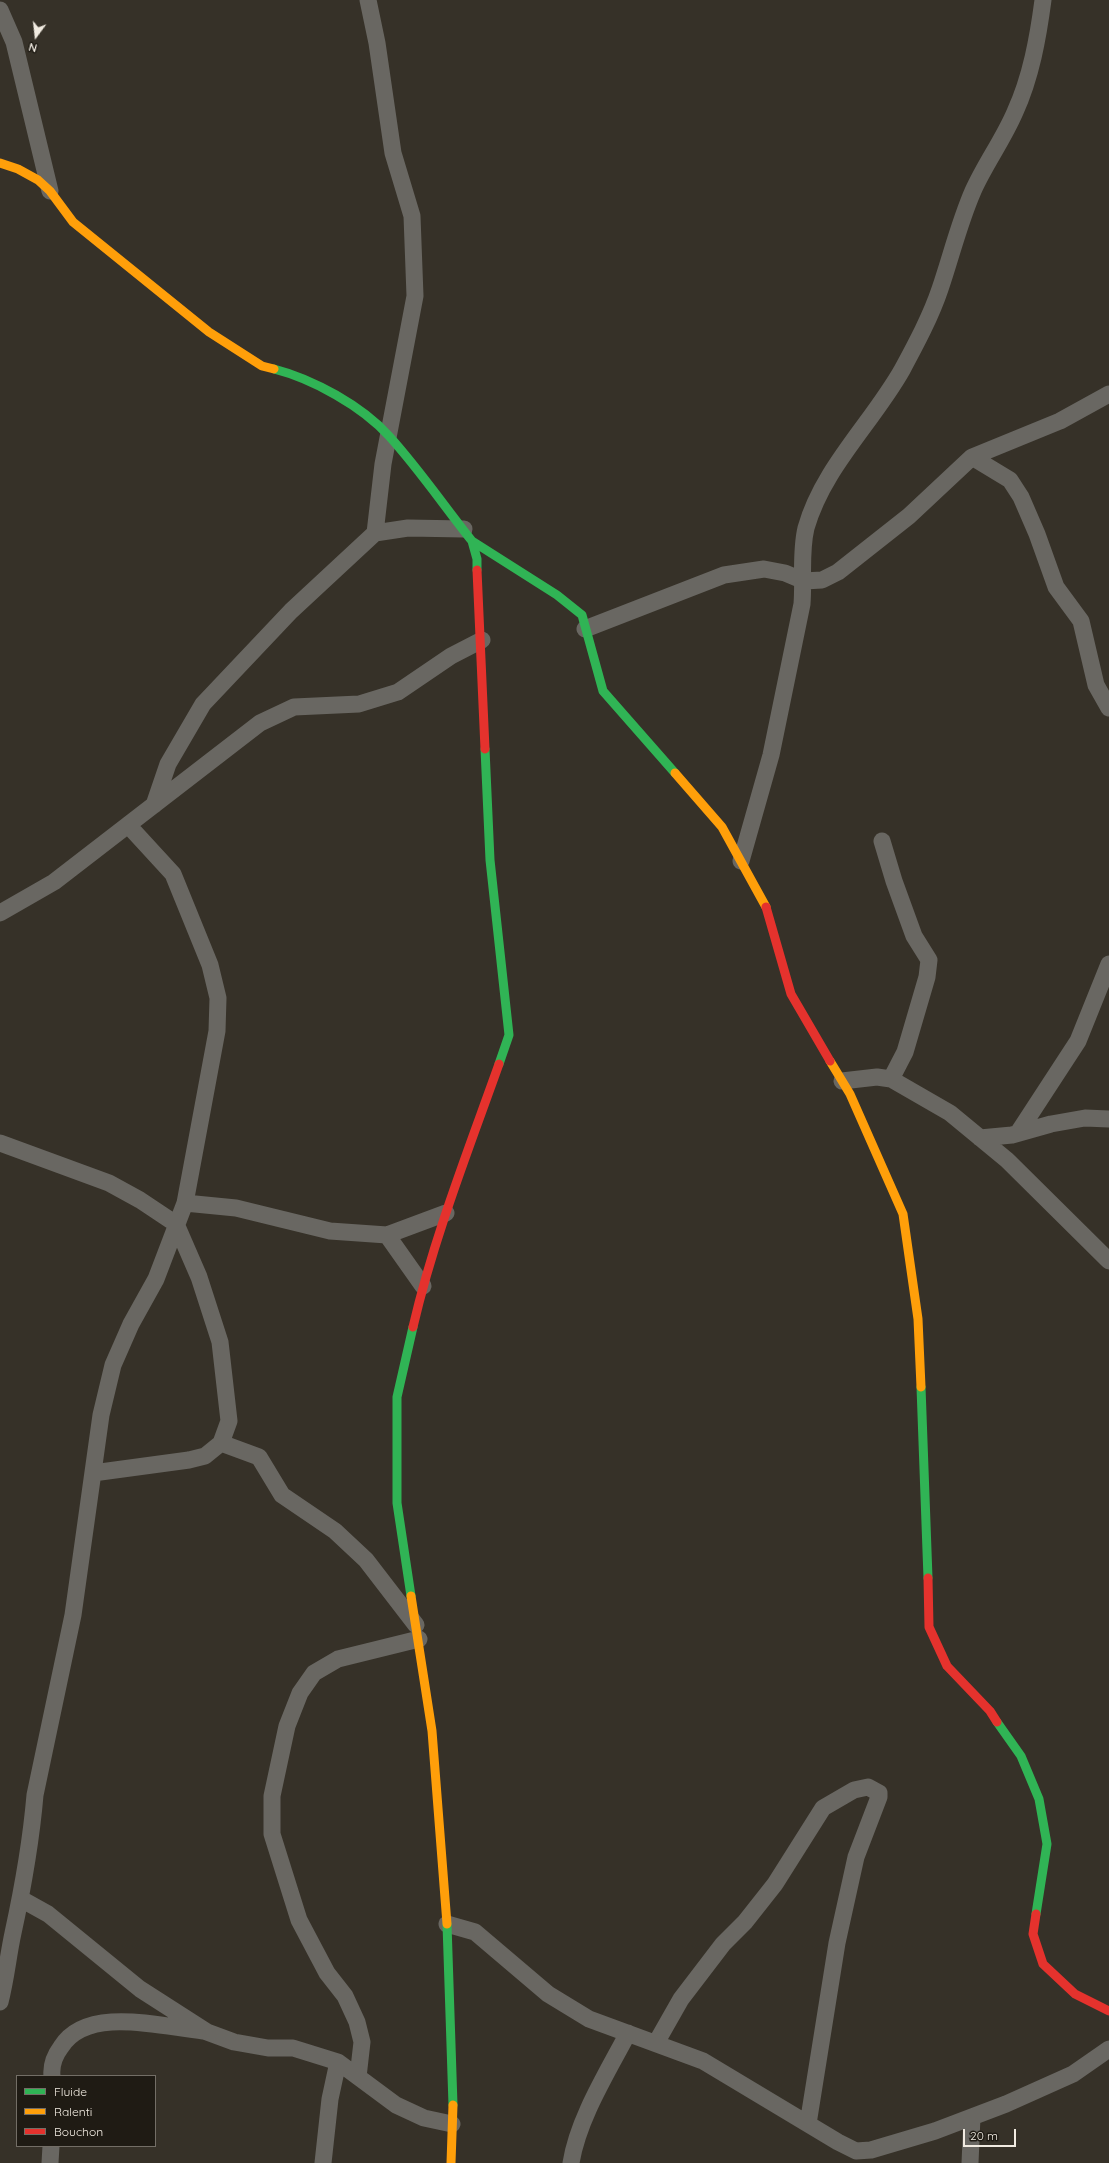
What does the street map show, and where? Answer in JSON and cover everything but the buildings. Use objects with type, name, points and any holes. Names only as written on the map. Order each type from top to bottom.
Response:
[{"type":"street","points":[[368,0],[377,43],[393,153],[412,216],[415,258],[415,296],[388,435],[374,533]]},
{"type":"street","points":[[741,861],[771,755],[802,604],[804,581],[802,566],[806,529],[817,498],[846,450],[901,371],[924,326],[940,290],[972,192],[1015,112],[1033,55],[1043,0]]},
{"type":"street","points":[[0,10],[14,42],[50,192]]},
{"type":"street","points":[[0,163],[18,169],[38,180],[50,192],[73,222],[209,332],[262,366],[296,375],[345,400],[388,435],[468,535],[497,558],[557,595],[582,615],[603,691],[722,827],[765,902],[791,994],[850,1094],[903,1214],[918,1319],[927,1518],[929,1627],[947,1666],[990,1711],[1022,1756],[1039,1798],[1047,1844],[1033,1934],[1043,1964],[1075,1994],[1109,2010]]},
{"type":"street","points":[[585,629],[724,575],[764,569],[785,573],[804,581],[822,580],[838,572],[909,516],[972,457],[1060,421],[1109,394]]},
{"type":"street","points":[[972,457],[1010,480],[1021,497],[1037,534],[1056,587],[1081,621],[1096,685],[1109,708]]},
{"type":"street","points":[[154,805],[168,764],[203,704],[291,611],[374,533],[408,528],[468,535]]},
{"type":"street","points":[[451,2163],[452,2124],[448,1924],[432,1731],[397,1503],[397,1397],[423,1286],[446,1213],[508,1035],[490,860],[482,640],[477,559],[468,535]]},
{"type":"street","points":[[0,913],[54,882],[260,723],[294,707],[359,704],[398,692],[451,656],[482,640]]},
{"type":"street","points":[[0,2002],[12,1934],[21,1899],[33,1822],[35,1795],[73,1615],[101,1415],[113,1365],[131,1324],[156,1279],[185,1203],[217,1031],[218,998],[210,965],[173,874],[128,825]]},
{"type":"street","points":[[882,842],[894,881],[914,936],[929,960],[927,977],[905,1052],[891,1079]]},
{"type":"street","points":[[1007,1160],[1015,1134],[1078,1041],[1109,964]]},
{"type":"street","points":[[842,1082],[878,1077],[891,1079],[950,1113],[1007,1160],[1109,1261]]},
{"type":"street","points":[[980,1138],[1015,1134],[1085,1118],[1109,1119]]},
{"type":"street","points":[[0,1143],[109,1183],[140,1200],[176,1224],[199,1277],[220,1342],[229,1421],[221,1443],[205,1456],[189,1460],[93,1473]]},
{"type":"street","points":[[185,1203],[236,1208],[330,1230],[387,1235],[446,1213]]},
{"type":"street","points":[[387,1235],[423,1286]]},
{"type":"street","points":[[221,1443],[259,1457],[282,1495],[334,1531],[366,1560],[418,1632]]},
{"type":"street","points":[[358,2077],[362,2042],[357,2022],[345,1996],[327,1973],[299,1920],[272,1834],[272,1796],[287,1726],[300,1693],[314,1674],[338,1659],[418,1632]]},
{"type":"street","points":[[656,2043],[681,1999],[723,1944],[745,1922],[775,1884],[823,1808],[854,1790],[868,1787],[875,1790],[879,1793],[879,1797],[868,1822],[856,1857],[837,1943],[808,2124]]},
{"type":"street","points":[[21,1899],[48,1914],[140,1989],[207,2032],[234,2042],[268,2048],[293,2048],[338,2062],[396,2105],[424,2118],[452,2124]]},
{"type":"street","points":[[448,1924],[475,1932],[548,1994],[589,2019],[703,2061],[808,2124],[859,2157],[871,2150],[935,2131],[1006,2104],[1073,2074],[1109,2049]]},
{"type":"street","points":[[52,2075],[56,2055],[66,2039],[85,2027],[100,2023],[130,2023],[207,2032]]},
{"type":"street","points":[[571,2163],[574,2145],[593,2100],[628,2033]]},
{"type":"street","points":[[322,2163],[330,2099],[338,2062]]},
{"type":"street","points":[[970,2163],[972,2117]]},
{"type":"street","points":[[50,2163],[51,2147]]},
{"type":"traffic: fast","points":[[274,369],[305,379],[336,395],[351,404],[378,425],[411,461],[472,541],[477,559],[477,570]]},
{"type":"traffic: fast","points":[[472,541],[557,595],[582,615],[603,691],[675,773]]},
{"type":"traffic: fast","points":[[485,749],[490,860],[509,1035],[499,1064]]},
{"type":"traffic: fast","points":[[411,1596],[397,1503],[397,1397],[413,1327]]},
{"type":"traffic: fast","points":[[921,1387],[928,1578]]},
{"type":"traffic: fast","points":[[997,1722],[1021,1756],[1039,1799],[1047,1844],[1036,1914]]},
{"type":"traffic: fast","points":[[447,1924],[453,2105]]},
{"type":"traffic: slow","points":[[0,163],[18,169],[38,180],[50,191],[73,222],[209,332],[262,366],[274,369]]},
{"type":"traffic: slow","points":[[675,773],[722,827],[766,907]]},
{"type":"traffic: slow","points":[[830,1061],[850,1094],[903,1214],[918,1319],[921,1387]]},
{"type":"traffic: slow","points":[[411,1596],[432,1731],[447,1924]]},
{"type":"traffic: slow","points":[[451,2163],[453,2105]]},
{"type":"traffic: jam","points":[[477,570],[485,749]]},
{"type":"traffic: jam","points":[[766,907],[791,994],[830,1061]]},
{"type":"traffic: jam","points":[[413,1327],[421,1293],[441,1227],[499,1064]]},
{"type":"traffic: jam","points":[[928,1578],[929,1627],[947,1666],[990,1711],[997,1722]]},
{"type":"traffic: jam","points":[[1036,1914],[1033,1934],[1043,1964],[1075,1994],[1109,2011]]}]
